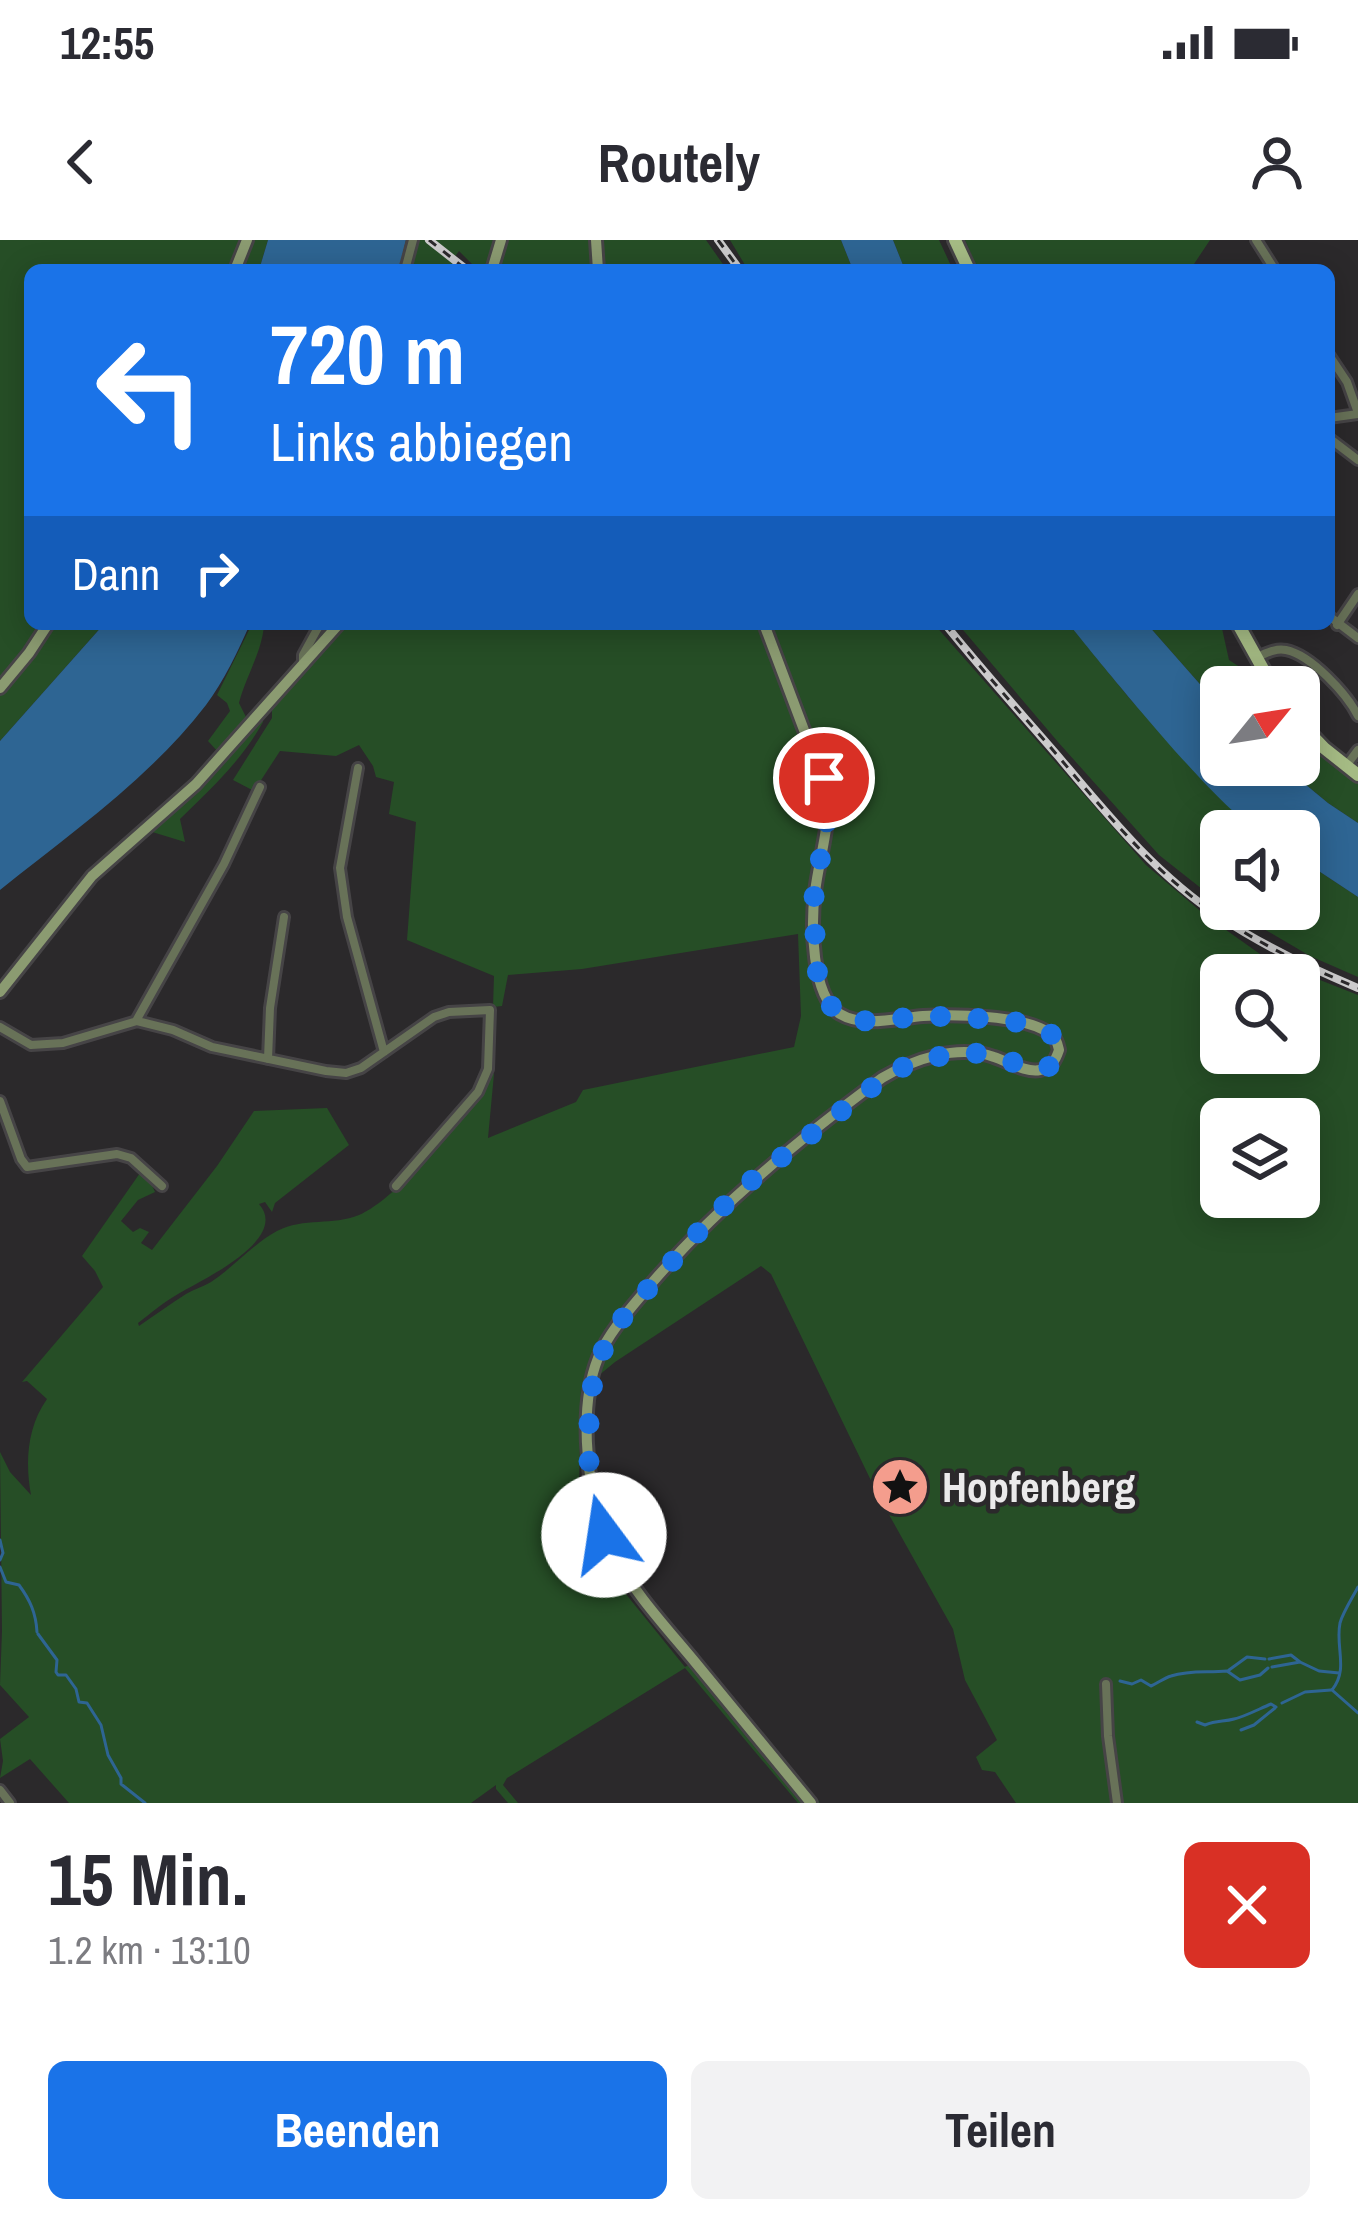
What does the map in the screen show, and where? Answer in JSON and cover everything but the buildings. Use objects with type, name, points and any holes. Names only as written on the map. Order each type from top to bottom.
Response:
[{"type":"main road","points":[[1241,630],[1261,666]]},
{"type":"main road","points":[[1320,741],[1352,770]]},
{"type":"street","points":[[1335,364],[1358,413]]},
{"type":"street","points":[[1337,625],[1358,594]]},
{"type":"street","points":[[1335,623],[1358,638]]},
{"type":"street","points":[[0,688],[44,630]]},
{"type":"street","points":[[303,666],[317,630]]},
{"type":"street","points":[[0,992],[75,895],[196,784],[334,630]]},
{"type":"street","points":[[766,630],[827,790],[814,918],[818,981],[830,1005],[843,1016],[866,1021],[929,1016],[1027,1024],[1051,1034],[1059,1050],[1050,1066],[1041,1070],[962,1052],[922,1060],[882,1078],[747,1184],[710,1219],[624,1316],[598,1359],[589,1403],[589,1468],[604,1535],[634,1588],[811,1803]]},
{"type":"street","points":[[1257,658],[1277,650],[1291,651],[1353,697],[1358,716]]},
{"type":"street","points":[[1352,770],[1358,750]]},
{"type":"street","points":[[358,768],[340,868],[347,916],[384,1052]]},
{"type":"street","points":[[136,1021],[224,864],[260,787]]},
{"type":"street","points":[[268,1059],[270,1008],[284,917]]},
{"type":"street","points":[[0,1028],[31,1046],[63,1043],[136,1021],[212,1047],[346,1072],[361,1068],[434,1017],[490,1010],[488,1069],[478,1092],[397,1186]]},
{"type":"street","points":[[0,1101],[27,1167],[117,1154],[131,1158],[162,1186]]},
{"type":"street","points":[[1106,1684],[1117,1803]]},
{"type":"street","points":[[0,1791],[10,1803]]},
{"type":"green space","points":[[0,240],[268,240],[261,264],[24,264],[24,630],[99,630],[0,741]]},
{"type":"green space","points":[[406,240],[706,240],[723,264],[472,264],[459,251],[453,264],[400,264]]},
{"type":"green space","points":[[730,240],[841,240],[851,264],[744,264]]},
{"type":"green space","points":[[893,240],[939,240],[950,264],[903,264]]},
{"type":"green space","points":[[965,240],[1210,240],[1194,264],[975,264]]},
{"type":"green space","points":[[249,630],[263,630],[239,703],[247,719],[219,753],[208,741],[230,711],[217,695]]},
{"type":"green space","points":[[322,630],[939,630],[1146,865],[1200,911],[1200,930],[1226,930],[1260,954],[1200,954],[1200,1074],[1320,1074],[1320,980],[1358,995],[1358,1803],[1016,1803],[995,1772],[982,1770],[976,1757],[997,1740],[965,1680],[953,1629],[878,1495],[771,1274],[761,1266],[615,1362],[581,1390],[579,1490],[593,1536],[621,1588],[685,1667],[701,1658],[820,1803],[798,1803],[685,1668],[507,1778],[503,1785],[518,1803],[508,1803],[496,1785],[471,1803],[69,1803],[30,1759],[0,1778],[0,1739],[29,1717],[0,1685],[0,1452],[31,1495],[29,1446],[47,1399],[27,1381],[22,1382],[103,1287],[82,1256],[140,1173],[155,1192],[138,1200],[121,1221],[133,1232],[140,1228],[149,1232],[141,1243],[152,1250],[254,1111],[327,1108],[349,1145],[275,1203],[272,1212],[265,1202],[259,1204],[265,1217],[263,1231],[253,1244],[222,1269],[163,1304],[139,1326],[211,1282],[277,1231],[349,1218],[375,1206],[433,1152],[491,1073],[488,1138],[576,1102],[583,1090],[794,1047],[801,1016],[798,934],[582,969],[508,975],[502,1006],[493,1007],[494,976],[407,940],[416,822],[389,814],[394,782],[376,777],[359,745],[336,756],[280,751],[254,791],[233,780],[272,718],[272,708],[308,670]]},
{"type":"green space","points":[[963,630],[1074,630],[1200,776],[1200,786],[1209,786],[1236,810],[1200,810],[1200,887],[1159,855]]},
{"type":"green space","points":[[1152,630],[1222,630],[1229,660],[1238,666],[1200,666],[1200,684]]},
{"type":"green space","points":[[261,716],[263,722],[246,749],[180,819],[185,842],[149,831]]},
{"type":"green space","points":[[1320,747],[1358,780],[1358,823],[1307,786],[1320,786]]},
{"type":"green space","points":[[1320,872],[1358,897],[1358,977],[1320,960],[1320,954],[1307,954],[1266,930],[1320,930]]},
{"type":"water","points":[[268,240],[406,240],[400,264],[261,264]]},
{"type":"water","points":[[841,240],[893,240],[903,264],[851,264]]},
{"type":"water","points":[[99,630],[247,630],[219,686],[184,732],[109,804],[0,890],[0,741]]},
{"type":"water","points":[[1074,630],[1152,630],[1200,684],[1200,776]]},
{"type":"water","points":[[1209,786],[1307,786],[1358,823],[1358,897],[1320,872],[1320,810],[1233,810]]},
{"type":"waterway","points":[[0,1540],[0,1560]]},
{"type":"waterway","points":[[0,1567],[6,1582],[19,1585],[26,1596],[37,1632]]},
{"type":"waterway","points":[[1358,1587],[1340,1623],[1341,1666],[1332,1690],[1358,1713]]},
{"type":"waterway","points":[[38,1634],[57,1660],[58,1675],[66,1675],[79,1702],[87,1703],[101,1725],[121,1784],[145,1803]]},
{"type":"waterway","points":[[1269,1659],[1291,1655],[1300,1662]]},
{"type":"waterway","points":[[1229,1670],[1247,1657],[1265,1659]]},
{"type":"waterway","points":[[1272,1667],[1300,1662],[1339,1673]]},
{"type":"waterway","points":[[1120,1681],[1141,1680],[1151,1686],[1178,1674],[1227,1671],[1240,1680],[1268,1668]]},
{"type":"waterway","points":[[1282,1703],[1305,1692],[1331,1690]]},
{"type":"waterway","points":[[1197,1722],[1205,1725],[1271,1704],[1276,1707]]},
{"type":"waterway","points":[[1241,1730],[1275,1708]]},
{"type":"railway","points":[[429,240],[459,264]]},
{"type":"railway","points":[[718,240],[736,264]]},
{"type":"railway","points":[[950,630],[1114,821],[1175,882],[1253,938],[1358,988]]},
{"type":"place","name":"Hopfenberg","points":[[900,1487]]},
{"type":"route","points":[[604,1535],[589,1468],[589,1403],[598,1359],[624,1316],[710,1219],[747,1184],[893,1071],[962,1052],[1039,1070],[1050,1066],[1059,1053],[1051,1034],[1027,1024],[929,1016],[866,1021],[843,1016],[830,1005],[818,981],[814,918],[828,814],[824,778]]}]
